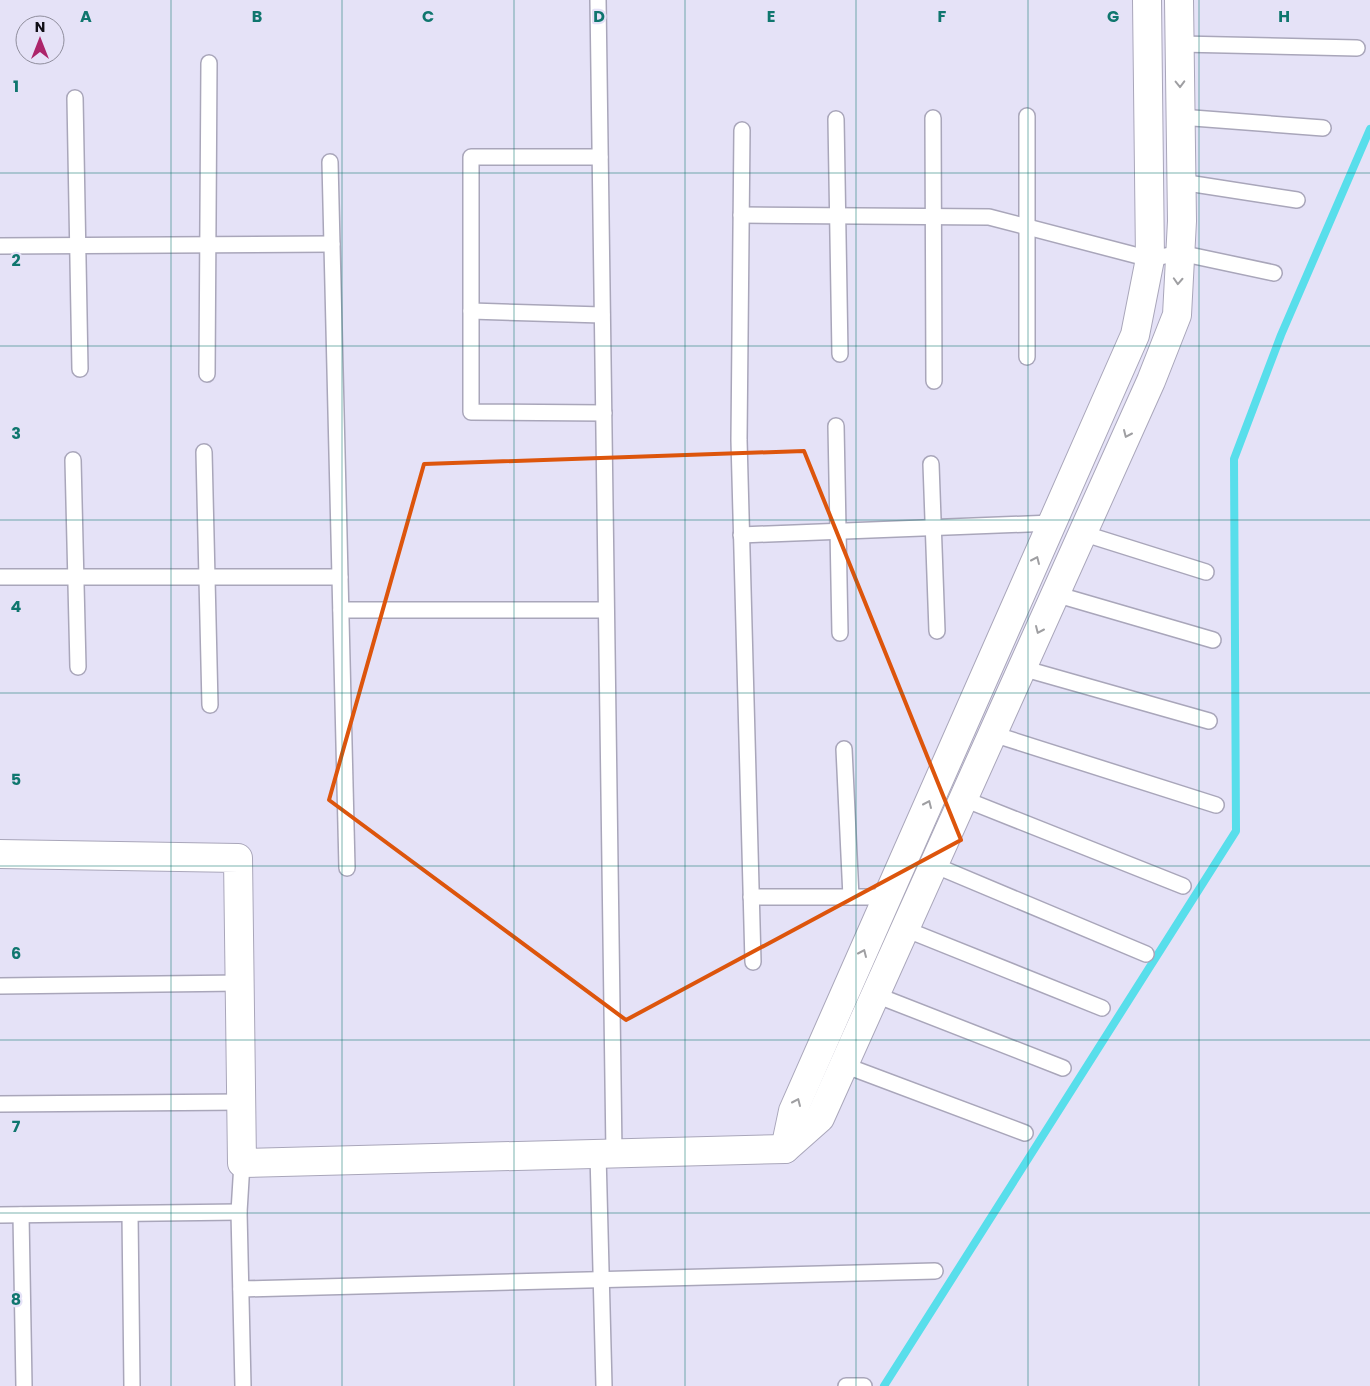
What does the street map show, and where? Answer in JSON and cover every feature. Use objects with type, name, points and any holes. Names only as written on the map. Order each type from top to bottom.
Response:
[{"type":"street","points":[[785,1149],[793,1111],[1135,335],[1150,259],[1147,0]]},
{"type":"street","points":[[0,854],[238,858],[242,1163],[785,1149],[820,1118],[1151,381],[1177,314],[1182,221],[1179,0]]},
{"type":"lane","points":[[598,0],[606,610],[606,1154],[602,1279],[604,1386]]},
{"type":"lane","points":[[1180,44],[1357,48]]},
{"type":"lane","points":[[207,374],[208,63]]},
{"type":"lane","points":[[75,98],[80,369]]},
{"type":"lane","points":[[1027,116],[1027,357]]},
{"type":"lane","points":[[1180,117],[1323,128]]},
{"type":"lane","points":[[933,118],[934,381]]},
{"type":"lane","points":[[836,119],[840,354]]},
{"type":"lane","points":[[742,130],[739,440],[752,962]]},
{"type":"lane","points":[[600,157],[471,157],[471,412],[604,413]]},
{"type":"lane","points":[[330,162],[347,868]]},
{"type":"lane","points":[[1181,182],[1296,200]]},
{"type":"lane","points":[[741,215],[990,217],[1150,259],[1180,253],[1274,273]]},
{"type":"lane","points":[[0,246],[332,244]]},
{"type":"lane","points":[[471,311],[602,314]]},
{"type":"lane","points":[[836,426],[840,633]]},
{"type":"lane","points":[[204,452],[210,705]]},
{"type":"lane","points":[[73,460],[78,666]]},
{"type":"lane","points":[[932,464],[937,631]]},
{"type":"lane","points":[[741,535],[1052,523]]},
{"type":"lane","points":[[1082,534],[1206,572]]},
{"type":"lane","points":[[0,577],[340,577]]},
{"type":"lane","points":[[1055,594],[1213,640]]},
{"type":"lane","points":[[341,610],[606,610]]},
{"type":"lane","points":[[1022,668],[1209,721]]},
{"type":"lane","points":[[992,734],[1216,805]]},
{"type":"lane","points":[[844,749],[851,897]]},
{"type":"lane","points":[[964,799],[1183,886]]},
{"type":"lane","points":[[934,864],[1146,954]]},
{"type":"lane","points":[[751,896],[887,898]]},
{"type":"lane","points":[[905,929],[1102,1008]]},
{"type":"lane","points":[[0,986],[240,983]]},
{"type":"lane","points":[[876,995],[1064,1068]]},
{"type":"lane","points":[[844,1065],[1025,1133]]},
{"type":"lane","points":[[0,1104],[242,1102]]},
{"type":"lane","points":[[242,1163],[239,1212],[243,1386]]},
{"type":"lane","points":[[0,1216],[239,1212]]},
{"type":"lane","points":[[130,1214],[132,1386]]},
{"type":"lane","points":[[21,1215],[24,1386]]},
{"type":"lane","points":[[241,1289],[935,1271]]},
{"type":"lane","points":[[846,1386],[864,1386]]},
{"type":"highlighted area","points":[[804,451],[961,840],[626,1020],[329,800],[424,464]]},
{"type":"waterway","points":[[884,1386],[1236,831],[1234,459],[1281,335],[1370,129]]}]
